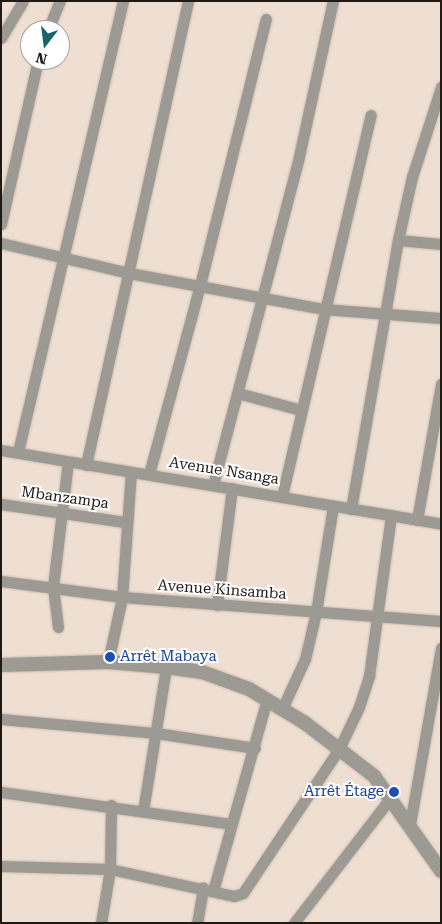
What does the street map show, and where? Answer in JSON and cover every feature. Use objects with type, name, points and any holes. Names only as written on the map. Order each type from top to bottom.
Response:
[{"type":"street","points":[[1,38],[23,1]]},
{"type":"street","points":[[52,20],[60,1]]},
{"type":"street","points":[[18,452],[65,258],[123,1]]},
{"type":"street","points":[[86,465],[188,1]]},
{"type":"street","points":[[213,485],[298,161],[332,1]]},
{"type":"street","points":[[149,474],[200,285],[266,19]]},
{"type":"street","points":[[1,224],[36,70]]},
{"type":"street","points":[[351,509],[398,240],[412,177],[441,87]]},
{"type":"street","points":[[282,496],[323,309],[372,115]]},
{"type":"street","points":[[398,240],[441,244]]},
{"type":"street","points":[[1,243],[129,273],[264,296],[323,309],[441,318]]},
{"type":"street","points":[[417,520],[441,384]]},
{"type":"street","points":[[238,393],[301,410]]},
{"type":"street","name":"Avenue Nsanga","points":[[1,450],[441,524]]},
{"type":"street","points":[[58,627],[53,588],[68,462]]},
{"type":"street","points":[[108,662],[122,597],[125,522],[131,472]]},
{"type":"street","points":[[217,605],[232,488]]},
{"type":"street","name":"Mbanzampa","points":[[1,504],[125,522]]},
{"type":"street","points":[[282,709],[304,659],[316,612],[333,506]]},
{"type":"street","points":[[1,866],[110,869],[234,896],[243,893],[339,749],[369,676],[379,617],[391,515]]},
{"type":"street","name":"Avenue Kinsamba","points":[[1,581],[122,597],[441,621]]},
{"type":"street","points":[[410,824],[441,648]]},
{"type":"street","points":[[1,666],[108,662],[166,667],[228,680],[267,699],[374,776],[391,797],[441,871]]},
{"type":"street","points":[[143,811],[166,667]]},
{"type":"street","points":[[197,923],[255,748],[267,699]]},
{"type":"street","points":[[1,719],[156,732],[255,748]]},
{"type":"street","points":[[1,792],[111,805],[231,824]]},
{"type":"street","points":[[294,923],[391,797]]},
{"type":"street","points":[[101,923],[110,869],[111,805]]},
{"type":"place","name":"Arrêt Mabaya","points":[[110,657]]},
{"type":"place","name":"Arrêt Étage","points":[[394,792]]}]
